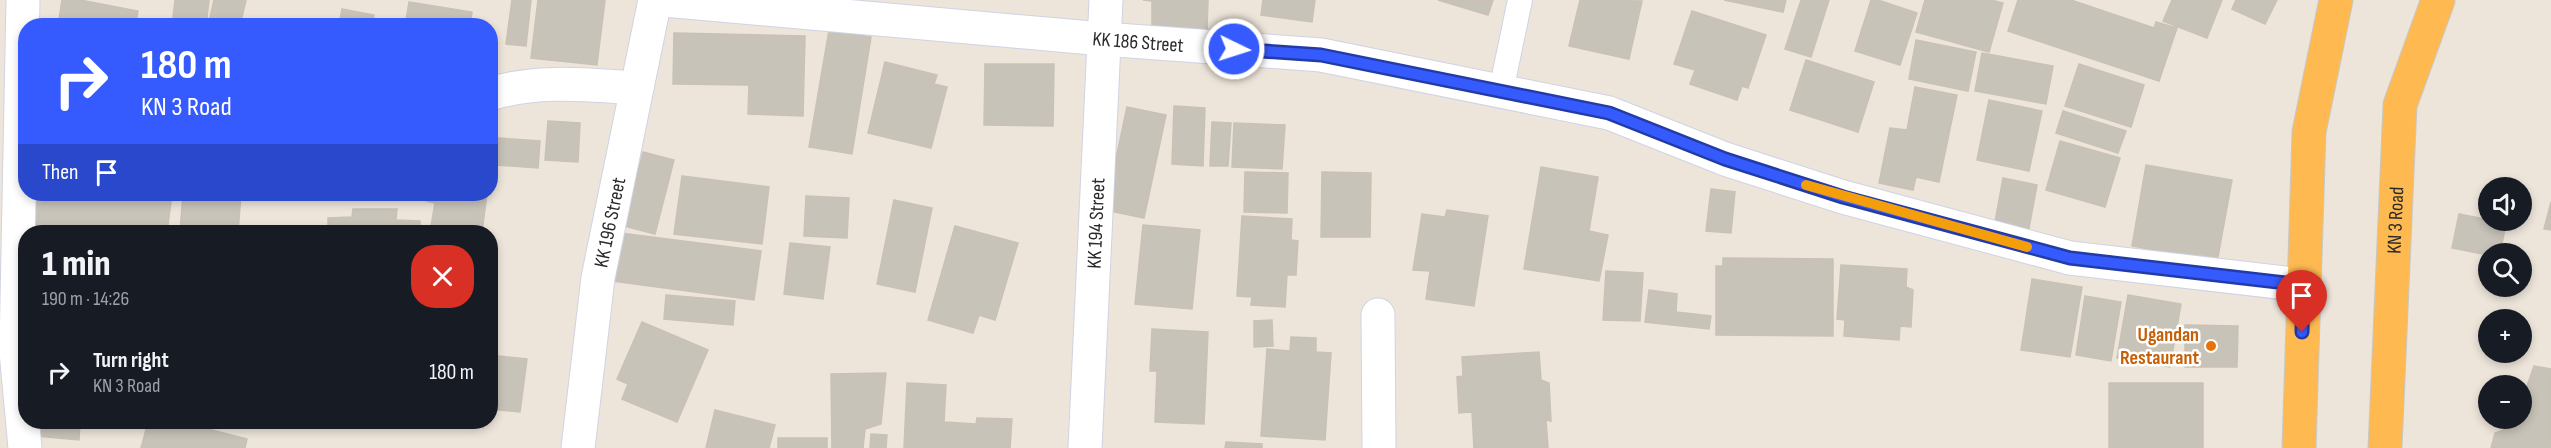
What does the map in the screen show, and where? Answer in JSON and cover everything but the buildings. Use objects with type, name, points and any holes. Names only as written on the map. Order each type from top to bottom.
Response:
[{"type":"highway","points":[[2299,448],[2309,132],[2336,0]]},
{"type":"highway","name":"KN 3 Road","points":[[2385,448],[2400,105],[2438,0]]},
{"type":"street","points":[[23,0],[23,18]]},
{"type":"street","name":"KK 196 Street","points":[[578,448],[598,278],[655,0]]},
{"type":"street","name":"KK 186 Street","points":[[664,0],[1103,39],[1321,55],[1609,113],[1725,159],[1843,197],[2070,258],[2303,285]]},
{"type":"street","name":"KK 194 Street","points":[[1085,448],[1106,0]]},
{"type":"street","points":[[498,91],[556,82],[637,88]]},
{"type":"street","points":[[19,201],[19,225]]},
{"type":"street","points":[[18,251],[16,351],[18,373]]},
{"type":"street","points":[[1378,315],[1379,448]]},
{"type":"street","points":[[23,429],[25,448]]},
{"type":"lane","points":[[1501,91],[1520,0]]},
{"type":"slow traffic","points":[[1806,185],[2027,247]]},
{"type":"place","name":"Ugandan Restaurant","points":[[2211,346]]},
{"type":"route","points":[[1234,49],[1321,55],[1609,113],[1725,159],[1843,197],[2070,258],[2303,285],[2302,332]]}]
